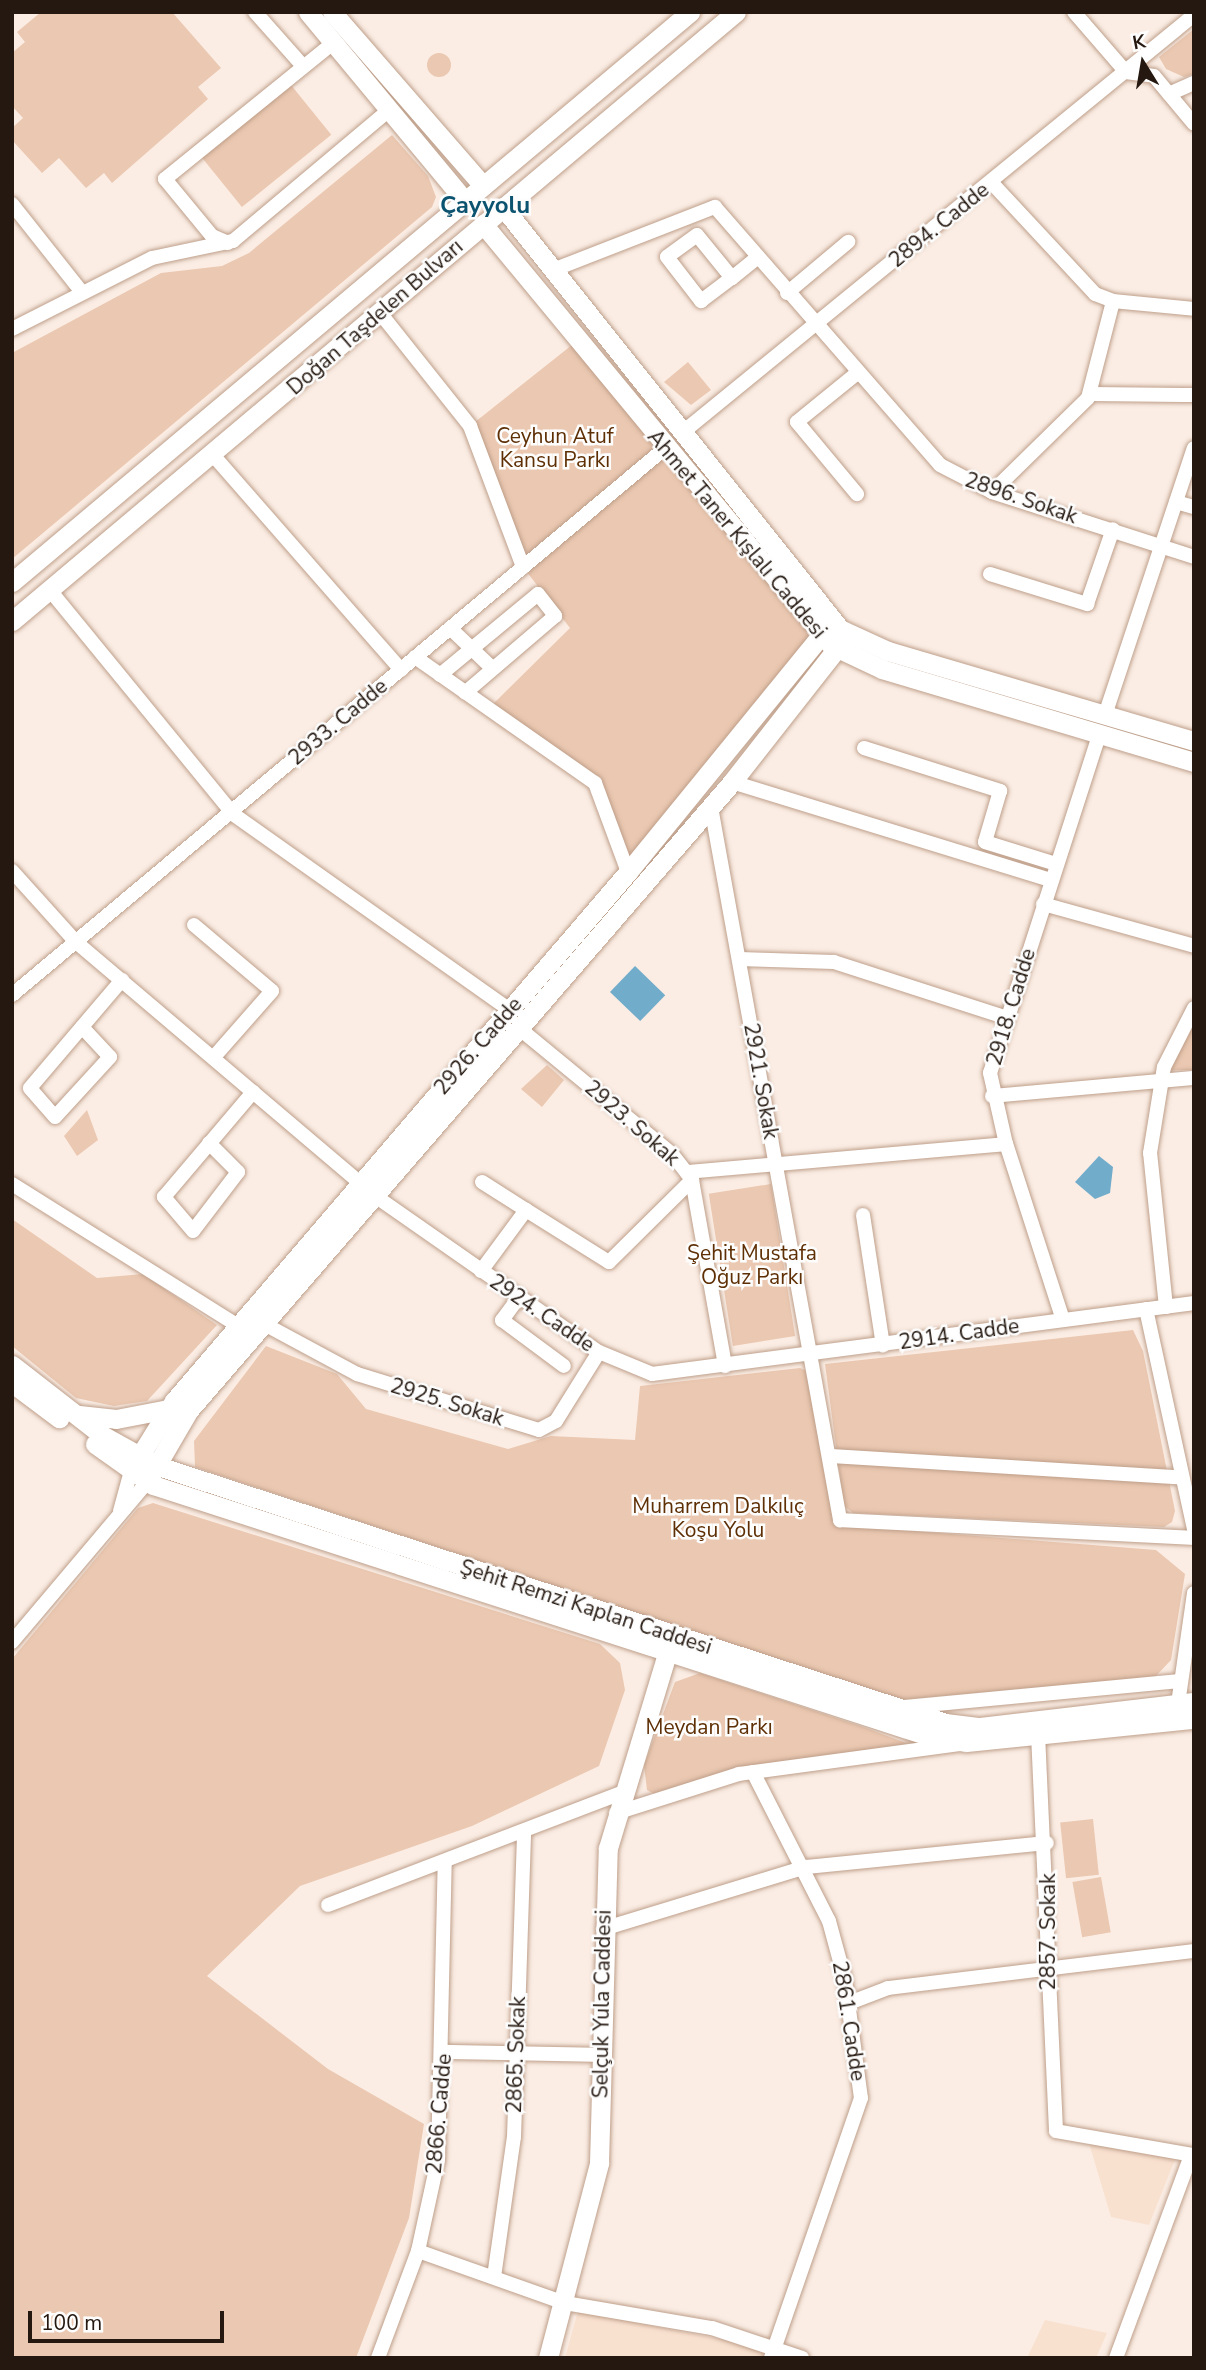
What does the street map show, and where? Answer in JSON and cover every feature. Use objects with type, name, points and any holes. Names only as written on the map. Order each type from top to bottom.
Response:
[{"type":"street","points":[[255,12],[303,66]]},
{"type":"street","points":[[308,12],[407,95],[483,186]]},
{"type":"street","points":[[332,12],[340,37],[387,111],[465,201]]},
{"type":"street","name":"Doğan Taşdelen Bulvarı","points":[[12,582],[690,12]]},
{"type":"street","name":"Doğan Taşdelen Bulvarı","points":[[12,621],[736,12]]},
{"type":"street","points":[[1074,12],[1126,72],[1154,76],[1194,124]]},
{"type":"street","name":"2894. Cadde","points":[[683,432],[1194,15]]},
{"type":"street","points":[[230,243],[212,236],[165,179],[340,37]]},
{"type":"street","points":[[1169,94],[1194,83]]},
{"type":"street","points":[[12,329],[81,291],[156,257],[230,243],[407,95]]},
{"type":"street","points":[[992,182],[1096,294],[1113,301],[1194,309]]},
{"type":"street","points":[[12,204],[81,291]]},
{"type":"street","name":"2896. Sokak","points":[[553,270],[711,205],[931,458],[992,492],[1161,544],[1194,558]]},
{"type":"street","name":"Ahmet Taner Kışlalı Caddesi","points":[[503,207],[683,432],[835,636],[1194,741]]},
{"type":"street","name":"Ahmet Taner Kışlalı Caddesi","points":[[482,224],[664,449],[835,636],[1099,735],[1194,762]]},
{"type":"street","points":[[732,278],[697,234],[667,257],[701,301],[732,278],[758,257]]},
{"type":"street","points":[[788,293],[848,242]]},
{"type":"street","points":[[992,492],[1091,394],[1113,301]]},
{"type":"street","points":[[380,314],[470,426],[523,567]]},
{"type":"street","points":[[856,373],[797,422],[857,494]]},
{"type":"street","points":[[1091,394],[1194,396]]},
{"type":"street","points":[[664,449],[683,432]]},
{"type":"street","points":[[1099,735],[1194,447]]},
{"type":"street","name":"2933. Cadde","points":[[12,995],[664,449]]},
{"type":"street","points":[[212,454],[401,670]]},
{"type":"street","points":[[1176,502],[1194,507]]},
{"type":"street","points":[[990,574],[1087,604],[1113,529]]},
{"type":"street","points":[[49,589],[231,812],[510,1010]]},
{"type":"street","points":[[440,675],[538,594],[555,616],[465,693]]},
{"type":"street","points":[[450,628],[493,669]]},
{"type":"street","name":"2926. Cadde","points":[[143,1469],[189,1410],[378,1198],[732,782],[835,636]]},
{"type":"street","name":"2926. Cadde","points":[[143,1469],[168,1409],[237,1325],[835,636]]},
{"type":"street","points":[[415,657],[595,783],[628,872]]},
{"type":"street","name":"2918. Cadde","points":[[1063,1320],[992,1096],[991,1065],[1004,1017],[1099,735]]},
{"type":"street","points":[[864,748],[1000,791],[985,842],[1056,864]]},
{"type":"street","points":[[732,782],[1051,880]]},
{"type":"street","name":"2921. Sokak","points":[[711,807],[813,1354],[840,1520],[1194,1538]]},
{"type":"street","points":[[12,871],[76,942],[378,1198]]},
{"type":"street","points":[[1043,904],[1194,946]]},
{"type":"street","points":[[194,925],[272,991],[213,1058]]},
{"type":"street","points":[[739,959],[834,962],[1004,1017]]},
{"type":"street","points":[[82,1027],[110,1058],[55,1117],[30,1088],[122,980]]},
{"type":"street","points":[[1166,1307],[1150,1185],[1161,1079],[1194,1008]]},
{"type":"street","name":"2923. Sokak","points":[[520,1029],[689,1176],[725,1366]]},
{"type":"street","points":[[992,1096],[1194,1078]]},
{"type":"street","points":[[209,1143],[238,1172],[193,1231],[164,1197],[209,1143],[253,1092]]},
{"type":"street","points":[[482,1182],[609,1262],[689,1176],[1006,1144]]},
{"type":"street","points":[[12,1184],[237,1325]]},
{"type":"street","name":"2924. Cadde","points":[[378,1198],[599,1352],[652,1374],[725,1366]]},
{"type":"street","points":[[481,1271],[526,1210]]},
{"type":"street","points":[[863,1215],[883,1345]]},
{"type":"street","points":[[519,1297],[502,1321],[564,1366]]},
{"type":"street","name":"2914. Cadde","points":[[725,1366],[1194,1303]]},
{"type":"street","points":[[1146,1309],[1178,1476],[1194,1529]]},
{"type":"street","name":"2925. Sokak","points":[[266,1325],[357,1374],[539,1430],[556,1421],[599,1352]]},
{"type":"street","name":"Şehit Remzi Kaplan Caddesi","points":[[12,1365],[143,1469]]},
{"type":"street","name":"Şehit Remzi Kaplan Caddesi","points":[[12,1383],[143,1469],[670,1644],[935,1738],[965,1742],[1194,1719]]},
{"type":"street","points":[[75,1414],[116,1419],[168,1409]]},
{"type":"street","points":[[830,1456],[1178,1476]]},
{"type":"street","points":[[12,1642],[118,1520],[143,1469]]},
{"type":"street","points":[[1186,1703],[1181,1681],[1194,1593]]},
{"type":"street","name":"Şehit Remzi Kaplan Caddesi","points":[[670,1644],[969,1728],[1186,1703]]},
{"type":"street","name":"Selçuk Yula Caddesi","points":[[548,2358],[565,2303],[598,2171],[603,1929],[616,1813],[670,1644]]},
{"type":"street","points":[[901,1707],[1181,1681]]},
{"type":"street","name":"2857. Sokak","points":[[1038,1734],[1047,1843],[1056,2131],[1192,2155]]},
{"type":"street","points":[[616,1813],[753,1772],[965,1742]]},
{"type":"street","name":"2861. Cadde","points":[[753,1772],[806,1867],[829,1921],[849,2003],[861,2098],[855,2129],[808,2238],[773,2351]]},
{"type":"street","points":[[328,1905],[622,1793]]},
{"type":"street","name":"2865. Sokak","points":[[494,2277],[508,2194],[524,1831]]},
{"type":"street","points":[[603,1929],[806,1867],[1047,1843]]},
{"type":"street","name":"2866. Cadde","points":[[378,2358],[418,2251],[438,2158],[444,2052],[445,1861]]},
{"type":"street","points":[[849,2003],[888,1988],[1194,1951]]},
{"type":"street","points":[[444,2052],[600,2055]]},
{"type":"street","points":[[1116,2358],[1192,2155]]},
{"type":"street","points":[[418,2251],[565,2303],[802,2356]]},
{"type":"shaded area","points":[[1089,2143],[1176,2157],[1149,2225],[1111,2217]]},
{"type":"shaded area","points":[[578,2311],[764,2348],[762,2358],[565,2358]]},
{"type":"shaded area","points":[[1045,2320],[1107,2333],[1096,2358],[1027,2358]]},
{"type":"green space","points":[[41,12],[172,12],[221,68],[198,87],[208,99],[112,183],[104,173],[86,188],[59,158],[42,173],[12,140],[12,128],[23,118],[12,106],[12,53],[25,42],[17,32]]},
{"type":"green space","points":[[1194,29],[1194,74],[1184,77],[1166,69],[1159,57]]},
{"type":"green space","points":[[439,53],[448,56],[451,65],[448,74],[439,77],[430,74],[427,65],[430,56]]},
{"type":"green space","points":[[291,85],[331,135],[242,207],[202,157]]},
{"type":"green space","points":[[392,135],[428,176],[436,197],[432,207],[12,559],[12,353],[161,273],[222,266],[249,253]]},
{"type":"green space","name":"Ceyhun Atuf Kansu Parkı","points":[[577,341],[823,638],[628,872],[600,792],[488,709],[570,628],[523,567],[470,426]]},
{"type":"green space","points":[[688,362],[711,390],[691,405],[664,382]]},
{"type":"green space","points":[[1194,1021],[1194,1070],[1168,1070]]},
{"type":"green space","points":[[547,1065],[564,1080],[542,1107],[521,1089]]},
{"type":"green space","points":[[87,1110],[98,1140],[77,1156],[64,1136]]},
{"type":"green space","name":"Şehit Mustafa Oğuz Parkı","points":[[771,1184],[795,1336],[733,1346],[709,1194]]},
{"type":"green space","points":[[12,1219],[97,1278],[143,1274],[217,1325],[147,1401],[114,1406],[76,1398],[12,1346]]},
{"type":"green space","points":[[1133,1330],[1143,1351],[1175,1511],[1172,1522],[1164,1527],[853,1513],[844,1506],[825,1364]]},
{"type":"green space","name":"Muharrem Dalkılıç Koşu Yolu","points":[[266,1346],[337,1374],[366,1409],[508,1449],[551,1436],[635,1440],[640,1386],[800,1368],[809,1372],[836,1525],[1156,1550],[1185,1574],[1171,1660],[1155,1677],[900,1700],[195,1467],[194,1441]]},
{"type":"green space","points":[[153,1503],[600,1644],[620,1663],[625,1690],[599,1766],[472,1826],[300,1886],[207,1976],[328,2069],[424,2124],[409,2218],[356,2358],[12,2358],[12,1659],[138,1508]]},
{"type":"green space","name":"Meydan Parkı","points":[[700,1673],[922,1749],[740,1769],[658,1796],[647,1790],[644,1765],[675,1682]]},
{"type":"green space","points":[[1093,1819],[1099,1875],[1066,1878],[1060,1822]]},
{"type":"green space","points":[[1101,1877],[1111,1932],[1082,1937],[1072,1882]]},
{"type":"water","points":[[635,966],[665,995],[640,1021],[610,992]]},
{"type":"water","points":[[1099,1156],[1113,1167],[1110,1193],[1095,1199],[1075,1182]]},
{"type":"district","name":"Çayyolu","points":[[485,206]]}]
